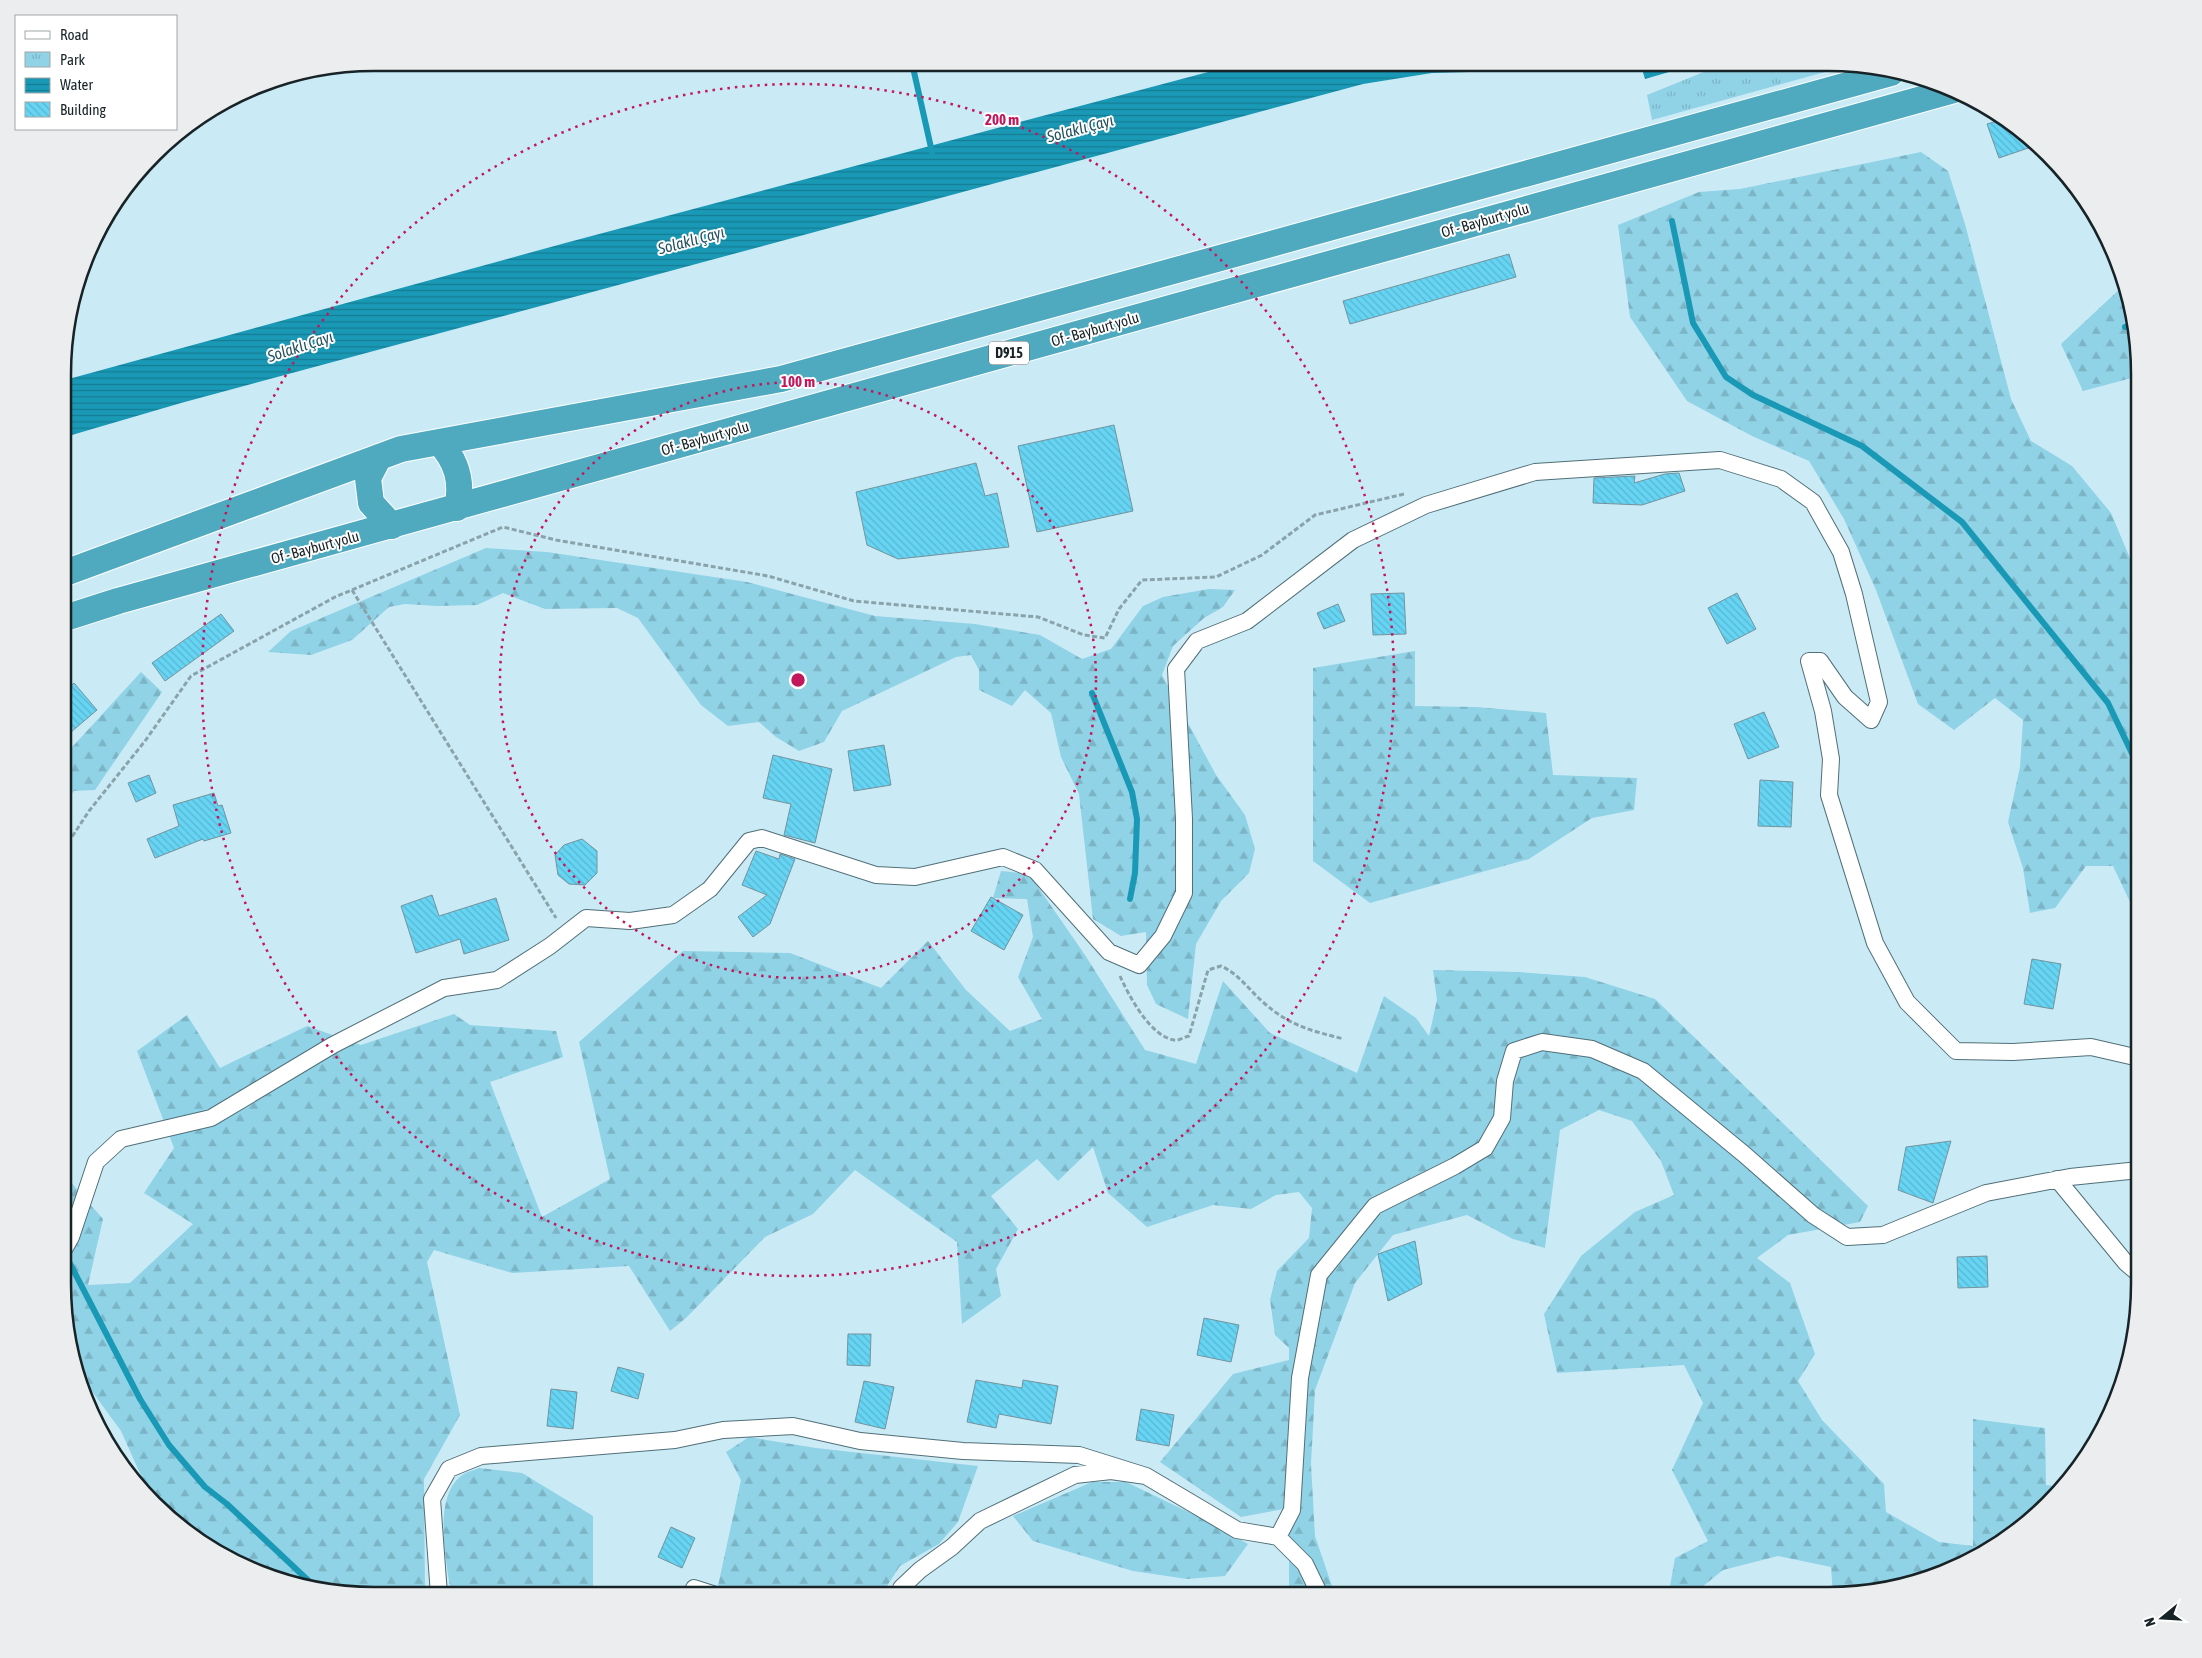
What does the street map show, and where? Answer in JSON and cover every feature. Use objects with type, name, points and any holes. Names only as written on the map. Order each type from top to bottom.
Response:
[{"type":"highway","name":"D915","points":[[71,571],[401,449],[781,379],[1880,76]]},
{"type":"highway","name":"Of - Bayburt yolu","points":[[71,616],[118,601],[1942,93]]},
{"type":"highway","points":[[439,442],[455,464],[459,478],[460,492],[457,508]]},
{"type":"highway","points":[[379,457],[368,478],[371,503],[392,526]]},
{"type":"street","points":[[71,1237],[96,1162],[121,1139],[211,1118],[333,1045],[444,988],[497,980],[566,934],[586,918],[630,921],[673,915],[710,889],[749,841],[762,838],[876,875],[915,878],[1003,857],[1034,870],[1109,952],[1139,965],[1163,936],[1184,892],[1184,819],[1176,669],[1197,641],[1247,622],[1353,540],[1426,505],[1535,472],[1720,460],[1781,479],[1813,502],[1841,552],[1854,594],[1879,702],[1871,720],[1846,697],[1820,661],[1809,660],[1823,711],[1831,759],[1829,795],[1875,944],[1907,1002],[1956,1050],[2013,1052],[2091,1047],[2131,1056]]},
{"type":"street","points":[[1278,1537],[1292,1510],[1300,1378],[1319,1275],[1375,1206],[1455,1166],[1485,1148],[1502,1118],[1505,1081],[1514,1052],[1542,1042],[1592,1049],[1643,1070],[1745,1155],[1812,1215],[1847,1237],[1882,1235],[1986,1193],[2057,1179],[2131,1171]]},
{"type":"street","points":[[2057,1179],[2131,1267]]},
{"type":"street","points":[[438,1587],[432,1499],[449,1469],[481,1456],[676,1440],[723,1430],[793,1426],[870,1442],[963,1451],[1079,1455],[1146,1476],[1237,1530],[1278,1537],[1306,1564],[1316,1587]]},
{"type":"street","points":[[902,1587],[920,1570],[952,1547],[980,1521],[1075,1475],[1111,1471],[1146,1476]]},
{"type":"path","points":[[71,838],[89,811],[145,741],[191,676],[335,597],[503,527],[556,540],[768,576],[854,601],[1038,618],[1084,635],[1105,638],[1118,608],[1142,580],[1216,577],[1262,555],[1315,515],[1406,493]]},
{"type":"path","points":[[352,590],[566,934]]},
{"type":"path","points":[[1109,952],[1135,1004],[1152,1028],[1163,1036],[1176,1040],[1189,1036],[1208,970],[1221,966],[1234,972],[1263,1003],[1289,1022],[1316,1033],[1344,1039]]},
{"type":"green space","points":[[1706,71],[1829,71],[1652,120],[1647,95]]},
{"type":"green space","points":[[1921,152],[1948,171],[1965,224],[2011,399],[2031,441],[2072,466],[2111,513],[2131,561],[2131,904],[2113,866],[2086,866],[2055,908],[2030,913],[2023,868],[2008,822],[2020,767],[2023,720],[1995,698],[1954,730],[1918,704],[1876,590],[1844,519],[1809,461],[1752,436],[1687,401],[1630,317],[1618,225],[1699,192],[1740,189]]},
{"type":"green space","points":[[2118,290],[2128,335],[2131,378],[2083,391],[2061,344]]},
{"type":"green space","points":[[486,548],[547,552],[747,582],[875,616],[975,624],[1040,635],[1082,659],[1111,649],[1143,606],[1163,597],[1209,589],[1235,590],[1223,607],[1204,618],[1173,646],[1162,675],[1216,775],[1245,815],[1255,849],[1249,873],[1221,901],[1196,944],[1188,1019],[1156,1004],[1147,985],[1146,932],[1121,936],[1093,919],[1079,794],[1061,757],[1051,713],[1025,690],[1012,706],[979,690],[979,670],[971,655],[956,657],[842,711],[824,742],[799,751],[776,737],[759,722],[728,726],[701,705],[638,618],[617,608],[545,609],[503,593],[477,605],[437,606],[405,604],[389,607],[352,640],[311,655],[268,652],[291,631]]},
{"type":"green space","points":[[1415,651],[1415,706],[1476,707],[1546,713],[1553,775],[1637,778],[1634,810],[1592,818],[1529,859],[1370,903],[1313,861],[1313,668]]},
{"type":"green space","points":[[141,672],[162,692],[95,790],[74,791],[71,794],[71,748]]},
{"type":"green space","points":[[1001,871],[1029,874],[1085,955],[1145,1050],[1196,1064],[1223,981],[1270,1033],[1357,1073],[1384,996],[1416,1018],[1429,1036],[1437,1000],[1433,970],[1519,972],[1585,977],[1655,999],[1868,1206],[1860,1222],[1788,1235],[1757,1258],[1790,1283],[1815,1354],[1798,1381],[1822,1420],[1884,1484],[1886,1512],[1939,1542],[1973,1546],[1973,1419],[2045,1428],[2046,1485],[2053,1486],[2027,1512],[1996,1536],[1944,1564],[1925,1571],[1887,1581],[1832,1587],[1831,1567],[1778,1556],[1723,1570],[1702,1587],[1670,1587],[1675,1558],[1708,1541],[1672,1470],[1703,1403],[1684,1365],[1557,1373],[1544,1314],[1581,1256],[1635,1212],[1674,1195],[1661,1161],[1632,1121],[1599,1110],[1560,1130],[1545,1248],[1513,1239],[1467,1215],[1393,1235],[1355,1283],[1315,1390],[1311,1464],[1315,1536],[1332,1587],[1289,1587],[1289,1508],[1241,1517],[1160,1462],[1233,1374],[1289,1360],[1289,1348],[1275,1335],[1270,1300],[1277,1271],[1309,1238],[1312,1208],[1299,1192],[1276,1195],[1251,1209],[1213,1205],[1147,1227],[1108,1193],[1093,1147],[1058,1181],[1037,1159],[991,1196],[1018,1229],[996,1269],[1001,1296],[962,1324],[957,1242],[855,1170],[813,1214],[765,1237],[686,1318],[670,1331],[629,1266],[512,1273],[434,1250],[427,1262],[460,1415],[424,1479],[425,1587],[374,1587],[335,1584],[315,1581],[258,1564],[206,1536],[175,1512],[142,1478],[121,1431],[90,1388],[77,1343],[71,1284],[71,1182],[103,1219],[88,1285],[130,1283],[193,1224],[144,1193],[174,1148],[137,1051],[187,1015],[220,1068],[307,1026],[361,1045],[454,1014],[470,1025],[556,1031],[563,1057],[490,1082],[542,1217],[610,1179],[579,1042],[683,951],[790,953],[881,988],[928,941],[966,990],[1010,1031],[1042,1019],[1018,977],[1033,937],[1027,899],[993,898]]},
{"type":"green space","points":[[749,1437],[816,1448],[978,1466],[958,1522],[939,1544],[900,1566],[886,1587],[718,1587],[741,1480],[726,1452]]},
{"type":"green space","points":[[479,1468],[522,1473],[593,1516],[593,1587],[450,1587],[445,1549],[444,1515],[452,1486],[465,1473]]},
{"type":"green space","points":[[1092,1482],[1126,1482],[1205,1520],[1248,1544],[1225,1576],[1187,1579],[1133,1571],[1033,1541],[1013,1516]]},
{"type":"water","name":"Solaklı Çayı","points":[[1212,71],[1505,71],[1432,73],[1363,84],[181,403],[71,435],[71,378],[569,242]]},
{"type":"water","points":[[1642,71],[1672,71],[1645,79]]},
{"type":"building","points":[[1995,122],[2029,148],[1999,158],[1987,124]]},
{"type":"building","points":[[1509,254],[1516,277],[1350,324],[1343,301]]},
{"type":"building","points":[[1114,425],[1133,511],[1037,532],[1018,446]]},
{"type":"building","points":[[976,463],[985,496],[997,493],[1009,547],[898,559],[867,545],[856,492]]},
{"type":"building","points":[[1679,473],[1685,491],[1642,505],[1593,503],[1594,478],[1635,476],[1634,483],[1665,474]]},
{"type":"building","points":[[1404,593],[1406,634],[1373,635],[1371,594]]},
{"type":"building","points":[[1737,593],[1756,629],[1727,644],[1708,608]]},
{"type":"building","points":[[1338,604],[1345,621],[1324,629],[1317,613]]},
{"type":"building","points":[[221,614],[234,631],[165,681],[152,663]]},
{"type":"building","points":[[74,683],[97,710],[71,732],[71,685]]},
{"type":"building","points":[[1764,712],[1779,747],[1748,759],[1734,724]]},
{"type":"building","points":[[884,745],[891,785],[854,791],[848,751]]},
{"type":"building","points":[[773,755],[832,769],[815,843],[784,835],[791,804],[763,798]]},
{"type":"building","points":[[149,775],[156,793],[136,802],[128,783]]},
{"type":"building","points":[[1760,780],[1793,782],[1791,827],[1758,826]]},
{"type":"building","points":[[214,793],[218,806],[222,805],[231,833],[204,841],[203,839],[155,858],[147,839],[179,826],[173,805]]},
{"type":"building","points":[[582,839],[597,851],[597,873],[585,885],[569,884],[558,875],[555,855],[564,845]]},
{"type":"building","points":[[756,851],[779,859],[780,854],[795,859],[770,924],[753,937],[738,917],[767,895],[742,885]]},
{"type":"building","points":[[432,895],[439,916],[496,898],[509,940],[464,954],[460,939],[416,953],[401,906]]},
{"type":"building","points":[[991,897],[1023,915],[1004,950],[971,931]]},
{"type":"building","points":[[2032,959],[2061,964],[2053,1009],[2024,1004]]},
{"type":"building","points":[[1951,1141],[1933,1203],[1898,1190],[1906,1147]]},
{"type":"building","points":[[1415,1241],[1422,1284],[1388,1301],[1378,1254]]},
{"type":"building","points":[[1987,1256],[1988,1287],[1958,1288],[1957,1257]]},
{"type":"building","points":[[1204,1318],[1239,1325],[1231,1362],[1197,1355]]},
{"type":"building","points":[[848,1334],[871,1334],[870,1366],[847,1365]]},
{"type":"building","points":[[618,1367],[644,1374],[638,1399],[611,1391]]},
{"type":"building","points":[[976,1380],[1022,1388],[1023,1380],[1058,1386],[1051,1424],[999,1414],[996,1428],[967,1422]]},
{"type":"building","points":[[864,1381],[894,1387],[885,1429],[855,1422]]},
{"type":"building","points":[[551,1389],[577,1392],[573,1429],[547,1426]]},
{"type":"building","points":[[1141,1409],[1174,1415],[1169,1446],[1136,1440]]},
{"type":"building","points":[[671,1527],[695,1538],[682,1568],[658,1557]]},
{"type":"waterway","points":[[914,71],[932,152]]},
{"type":"waterway","points":[[1672,221],[1693,323],[1726,377],[1753,395],[1862,446],[1962,522],[2108,703],[2131,751]]},
{"type":"waterway","points":[[1092,693],[1132,792],[1137,819],[1135,873],[1130,899]]},
{"type":"waterway","points":[[71,1266],[140,1399],[169,1445],[205,1487],[227,1504],[306,1579]]}]
